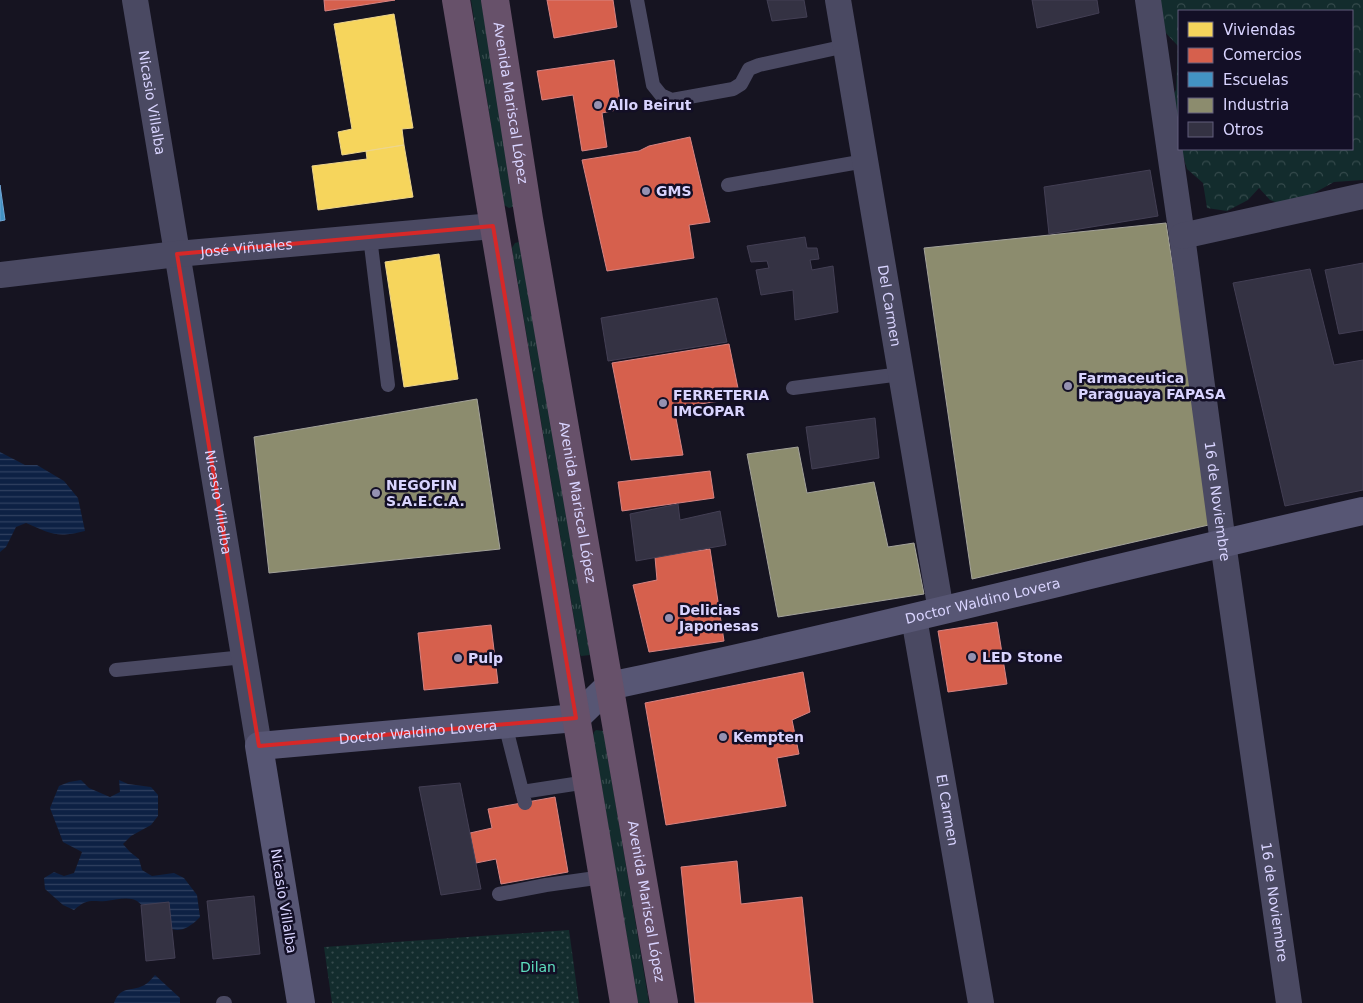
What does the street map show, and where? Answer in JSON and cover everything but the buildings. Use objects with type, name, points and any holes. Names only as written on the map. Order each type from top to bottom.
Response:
[{"type":"highway","points":[[456,0],[624,1003]]},
{"type":"highway","name":"Avenida Mariscal López","points":[[495,0],[606,689],[664,1003]]},
{"type":"main road","name":"Doctor Waldino Lovera","points":[[606,689],[1363,511]]},
{"type":"main road","points":[[576,718],[606,689]]},
{"type":"main road","name":"Doctor Waldino Lovera","points":[[259,746],[576,718]]},
{"type":"main road","name":"Nicasio Villalba","points":[[259,746],[301,1003]]},
{"type":"street","name":"Nicasio Villalba","points":[[135,0],[259,746]]},
{"type":"street","name":"Del Carmen","points":[[838,0],[941,611]]},
{"type":"street","name":"16 de Noviembre","points":[[1148,0],[1289,1003]]},
{"type":"street","points":[[1182,236],[1363,196]]},
{"type":"street","name":"José Viñuales","points":[[0,275],[177,254],[493,226]]},
{"type":"street","name":"El Carmen","points":[[914,618],[981,1003]]},
{"type":"lane","points":[[637,0],[653,85],[661,95],[672,100],[733,89],[741,84],[750,69],[759,64],[846,46]]},
{"type":"lane","points":[[728,185],[865,161]]},
{"type":"lane","points":[[370,237],[388,385]]},
{"type":"lane","points":[[793,388],[901,374]]},
{"type":"lane","points":[[116,670],[244,657]]},
{"type":"lane","points":[[505,724],[524,797],[587,782]]},
{"type":"lane","points":[[499,894],[545,881],[602,877]]},
{"type":"highlighted area","points":[[493,226],[576,718],[259,746],[177,254]]},
{"type":"green space","points":[[471,0],[481,0],[516,203],[515,206],[509,208],[504,205]]},
{"type":"green space","points":[[1148,0],[1363,0],[1363,180],[1334,182],[1289,207],[1270,200],[1259,188],[1248,200],[1227,211],[1207,208],[1203,183],[1187,169],[1181,150],[1353,150],[1353,10],[1178,10],[1178,46],[1150,16]]},
{"type":"green space","points":[[1178,46],[1178,143],[1164,110],[1176,90]]},
{"type":"green space","points":[[519,242],[521,244],[590,655],[581,656],[580,654],[512,248],[515,243]]},
{"type":"green space","points":[[596,730],[603,731],[604,734],[649,1003],[638,1003],[593,736]]},
{"type":"green space","name":"Dilan","points":[[569,930],[579,1003],[332,1003],[324,947]]},
{"type":"water","points":[[0,452],[25,465],[37,465],[64,481],[78,498],[85,531],[54,534],[26,523],[16,527],[6,547],[0,552]]},
{"type":"water","points":[[81,780],[89,788],[110,797],[120,792],[119,780],[128,784],[151,787],[158,795],[158,816],[151,825],[131,836],[123,844],[139,859],[142,870],[152,876],[174,873],[184,878],[197,895],[200,917],[193,924],[186,928],[173,930],[161,923],[137,901],[130,899],[89,901],[74,910],[63,905],[45,889],[44,878],[54,872],[64,876],[74,873],[82,852],[63,842],[50,808],[59,786]]},
{"type":"water","points":[[155,975],[180,998],[180,1003],[114,1003],[120,993],[141,987]]},
{"type":"place","name":"Allo Beirut","points":[[598,105]]},
{"type":"place","name":"GMS","points":[[646,191]]},
{"type":"place","name":"Farmaceutica Paraguaya FAPASA","points":[[1068,386]]},
{"type":"place","name":"FERRETERIA IMCOPAR","points":[[663,403]]},
{"type":"place","name":"NEGOFIN S.A.E.C.A.","points":[[376,493]]},
{"type":"place","name":"Delicias Japonesas","points":[[669,618]]},
{"type":"place","name":"LED Stone","points":[[972,657]]},
{"type":"place","name":"Pulp","points":[[458,658]]},
{"type":"place","name":"Kempten","points":[[723,737]]}]
